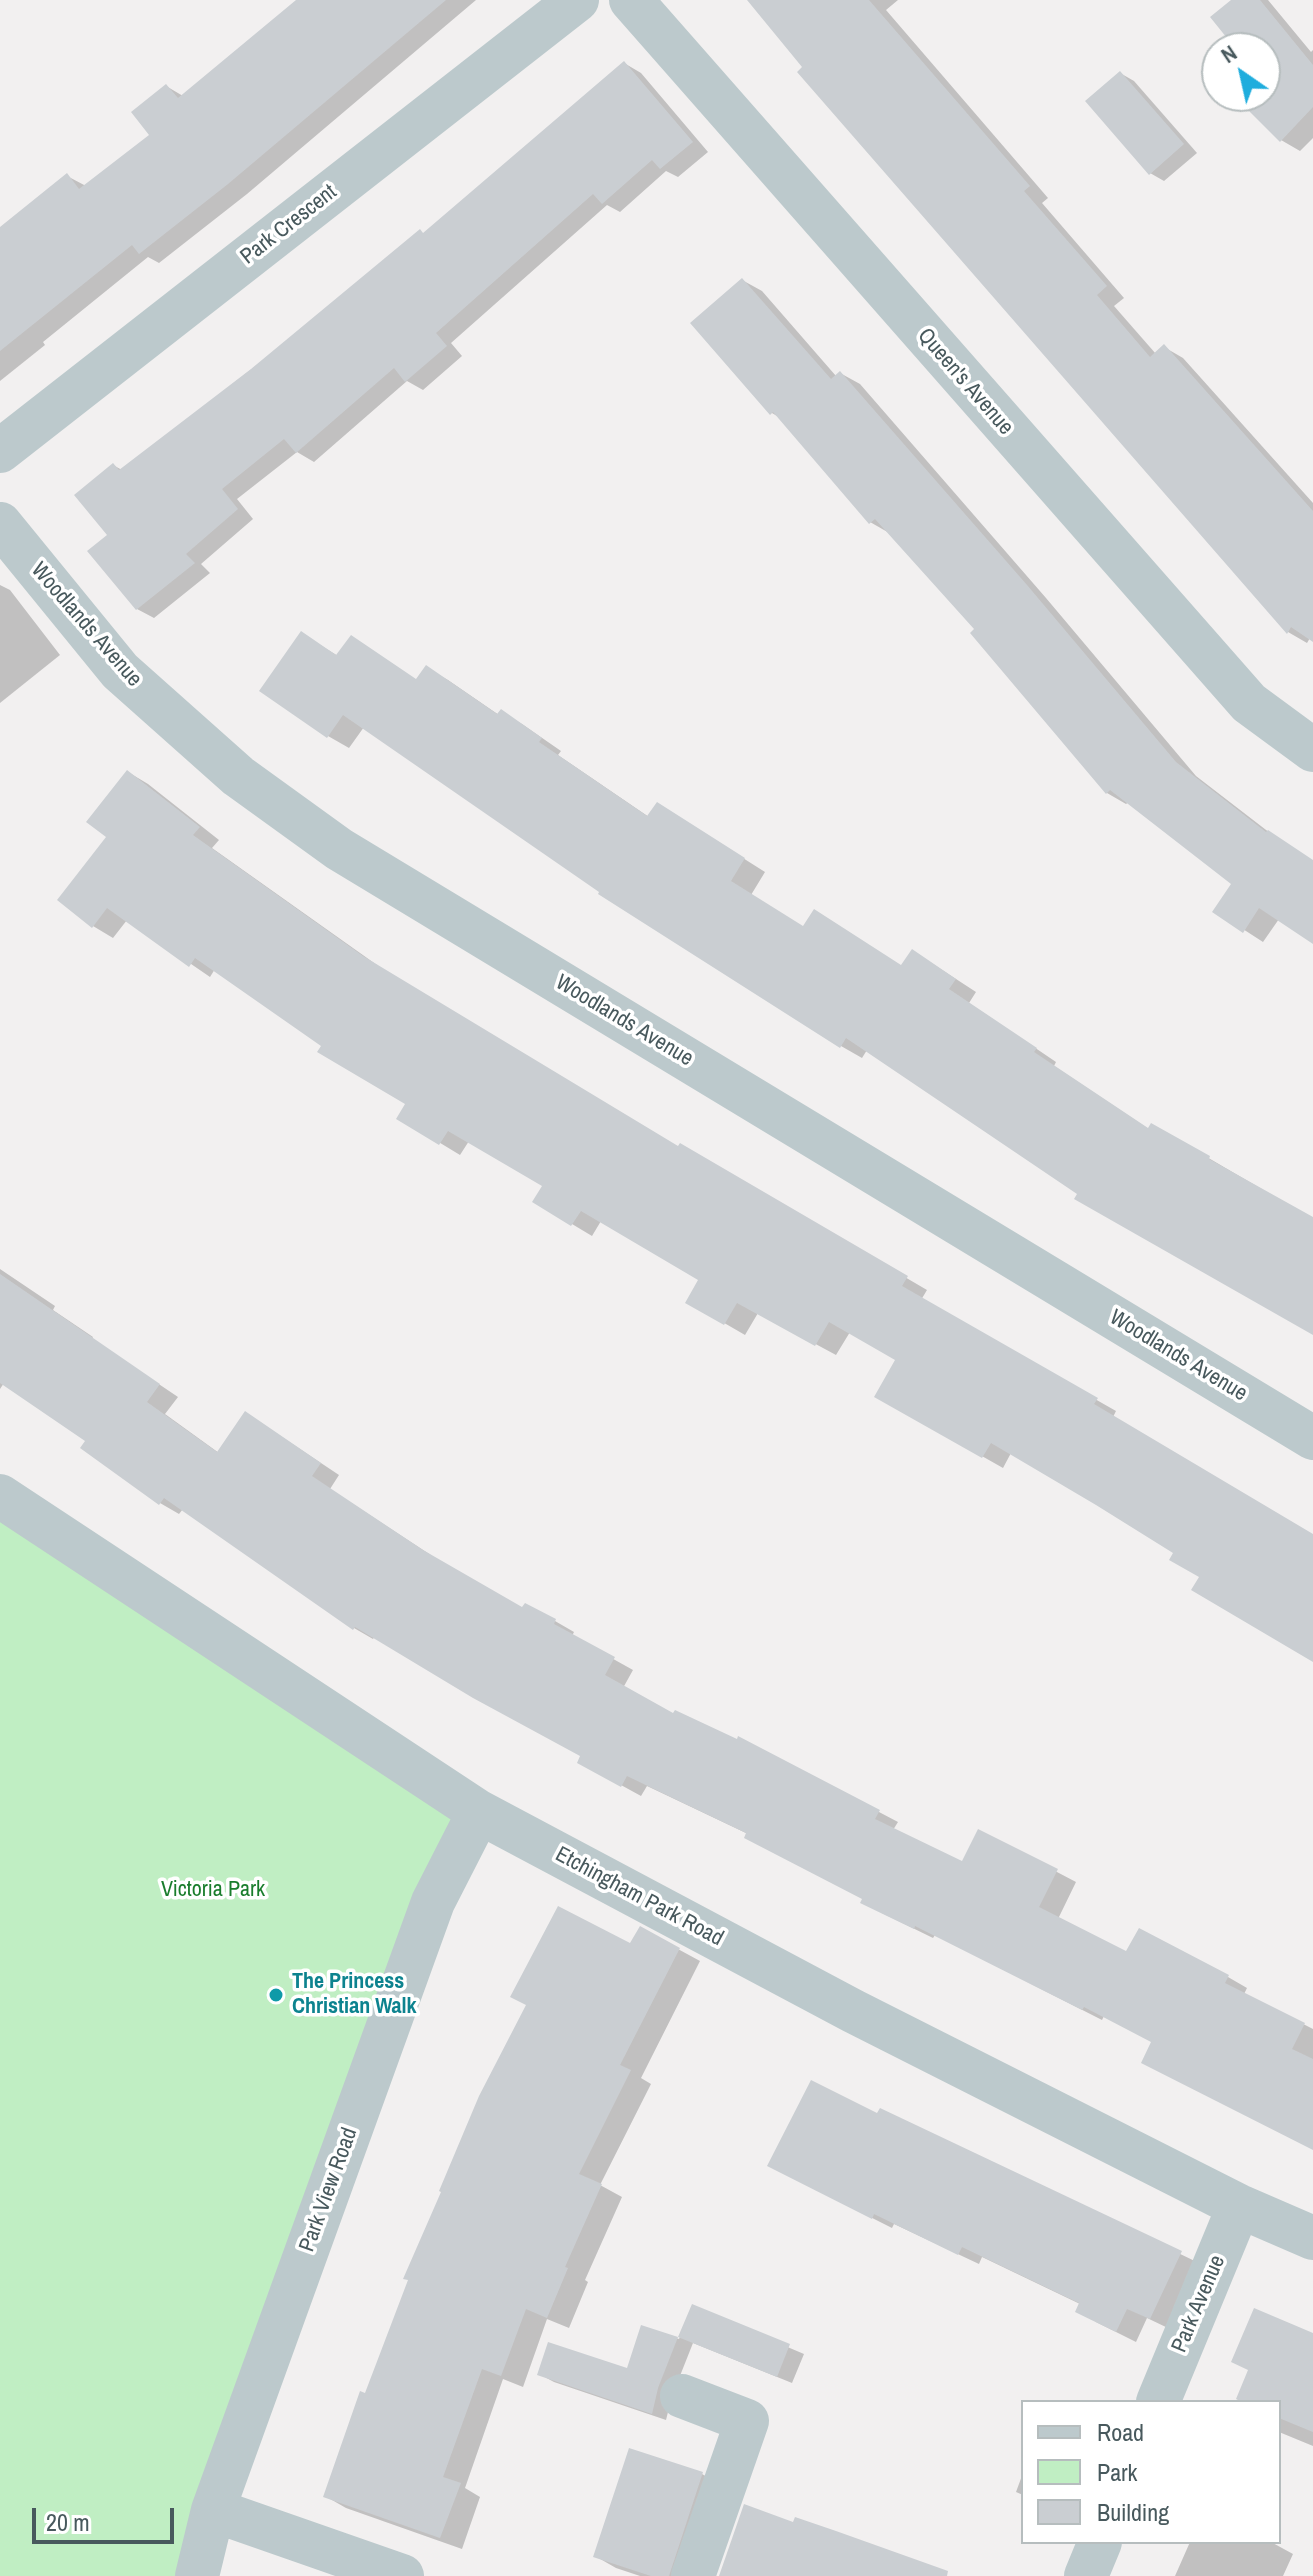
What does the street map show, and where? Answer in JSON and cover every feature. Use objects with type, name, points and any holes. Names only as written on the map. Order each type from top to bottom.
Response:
[{"type":"street","name":"Park Crescent","points":[[0,451],[577,0]]},
{"type":"street","name":"Queen's Avenue","points":[[631,0],[1249,703],[1313,750]]},
{"type":"street","name":"Woodlands Avenue","points":[[0,524],[120,671],[238,776],[339,849],[1313,1438]]},
{"type":"street","name":"Etchingham Park Road","points":[[0,1496],[479,1812],[853,2011],[1239,2206],[1313,2238]]},
{"type":"street","name":"Park View Road","points":[[197,2576],[213,2510],[433,1902],[479,1812]]},
{"type":"street","name":"Park Avenue","points":[[1159,2400],[1239,2206]]},
{"type":"street","points":[[682,2396],[747,2421],[693,2576]]},
{"type":"street","points":[[213,2510],[402,2576]]},
{"type":"street","points":[[1086,2576],[1099,2544]]},
{"type":"green space","name":"Victoria Park","points":[[0,1495],[480,1811],[189,2576],[0,2576]]},
{"type":"building","points":[[296,0],[446,0],[228,184],[139,254],[132,245],[0,351],[0,227],[67,173],[79,189],[149,135],[131,112],[166,84],[178,98]]},
{"type":"building","points":[[747,0],[869,0],[1030,186],[1024,191],[1107,286],[1097,295],[1150,357],[1164,344],[1313,511],[1313,642],[1291,627],[1287,634],[797,72],[802,67]]},
{"type":"building","points":[[1231,0],[1260,0],[1313,65],[1313,107],[1280,142],[1250,112],[1281,112],[1281,32],[1222,32],[1210,17]]},
{"type":"building","points":[[624,61],[693,142],[660,169],[652,160],[602,204],[593,194],[436,333],[447,346],[405,382],[394,368],[296,453],[284,439],[222,489],[238,509],[186,554],[195,563],[136,610],[87,551],[107,535],[74,495],[113,463],[119,470],[251,369],[420,229],[423,233]]},
{"type":"building","points":[[1120,71],[1184,144],[1149,175],[1085,101]]},
{"type":"building","points":[[742,278],[831,379],[840,371],[1176,762],[1266,832],[1268,830],[1313,860],[1313,944],[1259,908],[1243,933],[1212,912],[1231,884],[1110,790],[1106,794],[970,633],[974,629],[875,519],[869,524],[773,412],[770,415],[690,323]]},
{"type":"building","points":[[301,631],[336,655],[351,635],[416,679],[426,665],[497,714],[501,709],[542,738],[539,742],[647,816],[657,802],[745,858],[731,881],[803,926],[814,909],[901,965],[912,949],[956,979],[949,989],[1037,1048],[1034,1052],[1148,1128],[1151,1123],[1313,1217],[1313,1335],[1074,1199],[1077,1194],[846,1038],[840,1048],[598,894],[343,715],[327,738],[259,691]]},
{"type":"building","points":[[127,770],[200,827],[193,835],[363,956],[678,1146],[680,1143],[908,1276],[902,1286],[1098,1398],[1094,1404],[1313,1534],[1313,1662],[1191,1590],[1199,1577],[1169,1560],[1173,1553],[1096,1505],[991,1443],[982,1458],[874,1397],[895,1360],[829,1322],[815,1346],[737,1303],[724,1325],[685,1303],[698,1280],[581,1211],[571,1226],[532,1202],[542,1186],[448,1131],[439,1145],[396,1119],[405,1104],[317,1052],[321,1046],[195,958],[189,967],[107,908],[92,928],[57,900],[106,837],[86,822]]},
{"type":"building","points":[[0,1274],[160,1384],[147,1402],[217,1452],[245,1411],[321,1463],[312,1476],[423,1550],[522,1607],[525,1603],[556,1619],[554,1624],[615,1657],[605,1675],[673,1713],[675,1710],[737,1739],[738,1736],[880,1810],[875,1819],[962,1861],[978,1829],[1058,1869],[1039,1907],[1126,1951],[1139,1928],[1229,1975],[1225,1983],[1305,2023],[1292,2049],[1313,2059],[1313,2150],[1141,2063],[1151,2042],[915,1926],[914,1929],[860,1903],[862,1899],[744,1838],[746,1833],[627,1776],[621,1787],[577,1763],[580,1756],[473,1698],[355,1627],[353,1630],[164,1498],[159,1505],[80,1448],[85,1441],[0,1383]]},
{"type":"building","points":[[558,1906],[630,1943],[640,1926],[680,1948],[620,2065],[631,2070],[579,2174],[602,2184],[565,2267],[568,2268],[547,2318],[526,2309],[501,2376],[482,2369],[443,2477],[461,2483],[440,2538],[323,2497],[360,2391],[365,2393],[408,2280],[403,2279],[439,2191],[479,2096],[526,2005],[510,1997]]},
{"type":"building","points":[[811,2080],[877,2113],[880,2108],[1182,2251],[1150,2319],[1127,2309],[1116,2332],[1075,2312],[1079,2303],[962,2247],[958,2255],[874,2214],[872,2219],[767,2166]]},
{"type":"building","points":[[692,2304],[790,2344],[777,2377],[678,2337]]},
{"type":"building","points":[[1254,2308],[1313,2333],[1313,2432],[1281,2419],[1281,2400],[1236,2399],[1248,2370],[1231,2362]]},
{"type":"building","points":[[641,2325],[678,2337],[658,2388],[652,2414],[537,2375],[548,2342],[627,2368]]},
{"type":"building","points":[[629,2448],[703,2472],[669,2576],[651,2576],[593,2557]]},
{"type":"building","points":[[744,2504],[793,2522],[795,2517],[836,2531],[948,2571],[947,2576],[719,2576]]},
{"type":"place","name":"The Princess Christian Walk","points":[[276,1995]]}]
